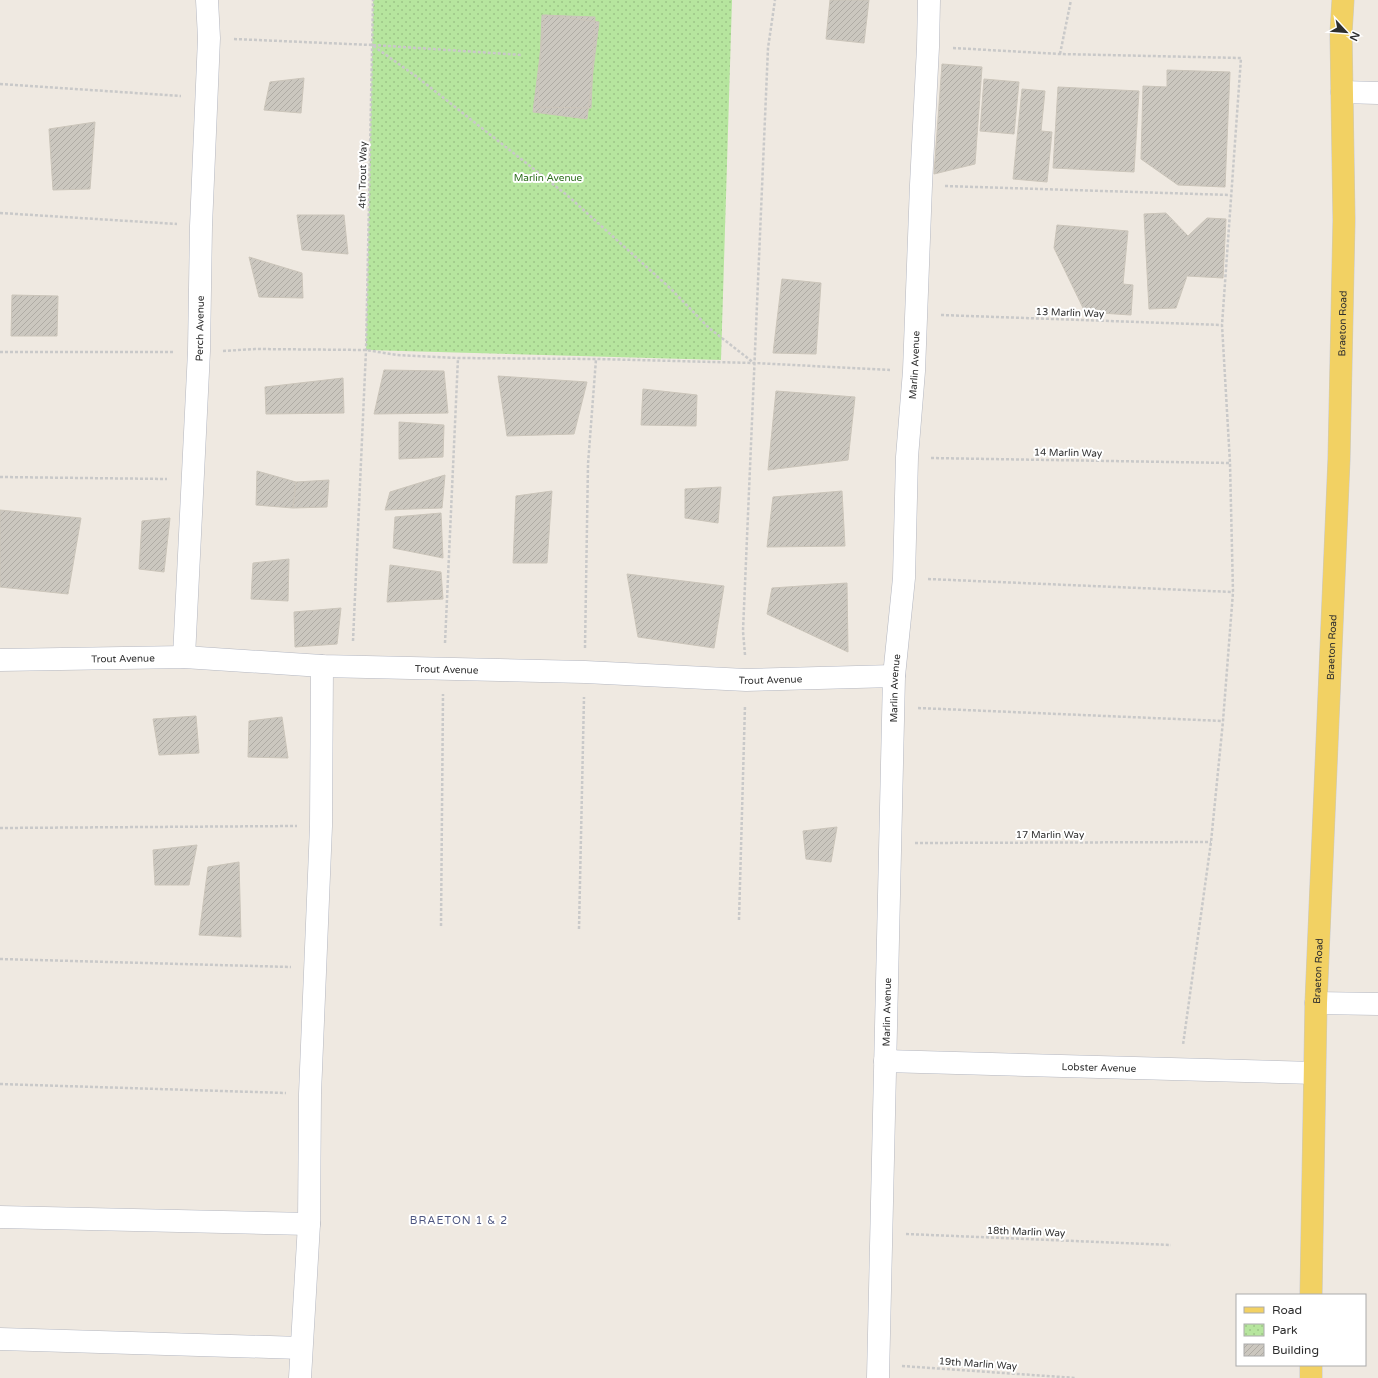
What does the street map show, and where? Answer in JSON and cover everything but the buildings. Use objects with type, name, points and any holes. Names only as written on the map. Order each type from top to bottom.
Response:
[{"type":"main road","points":[[1335,0],[1341,33]]},
{"type":"main road","name":"Braeton Road","points":[[1311,1294],[1316,1003],[1339,459],[1344,220],[1341,33],[1343,0]]},
{"type":"main road","points":[[1310,1378],[1311,1366]]},
{"type":"street","name":"Perch Avenue","points":[[184,657],[194,480],[205,97],[209,38],[207,0]]},
{"type":"street","name":"Marlin Avenue","points":[[878,1371],[894,676],[904,578],[907,457],[914,371],[928,47],[928,0]]},
{"type":"street","points":[[1342,92],[1378,93]]},
{"type":"street","name":"Trout Avenue","points":[[0,660],[184,657],[322,666],[585,672],[746,680],[894,676]]},
{"type":"street","points":[[300,1378],[309,1224],[310,1094],[321,826],[322,666]]},
{"type":"street","points":[[1316,1003],[1378,1004]]},
{"type":"street","name":"Lobster Avenue","points":[[885,1061],[1314,1072]]},
{"type":"street","points":[[0,1217],[309,1224]]},
{"type":"street","points":[[0,1339],[301,1348]]},
{"type":"path","name":"4th Trout Way","points":[[352,666],[366,350],[373,0]]},
{"type":"path","points":[[738,920],[746,680],[743,631],[768,48],[775,0]]},
{"type":"path","points":[[1060,54],[1071,0]]},
{"type":"path","points":[[209,38],[372,45],[522,55]]},
{"type":"path","points":[[372,45],[417,77],[568,196],[670,288],[709,328],[754,363]]},
{"type":"path","points":[[928,47],[1060,54],[1241,58],[1230,195],[1222,325],[1230,462],[1232,592],[1223,721],[1211,842],[1180,1069]]},
{"type":"path","points":[[0,84],[205,97]]},
{"type":"path","points":[[921,185],[1230,195]]},
{"type":"path","points":[[0,213],[201,226]]},
{"type":"path","name":"13 Marlin Way","points":[[916,314],[1222,325]]},
{"type":"path","points":[[0,352],[198,352],[256,349],[366,350],[397,355],[458,358],[596,358],[754,363],[914,371]]},
{"type":"path","points":[[579,929],[588,464],[596,358]]},
{"type":"path","name":"14 Marlin Way","points":[[907,457],[1230,462]]},
{"type":"path","points":[[0,477],[194,480]]},
{"type":"path","points":[[904,578],[1232,592]]},
{"type":"path","points":[[893,707],[1223,721]]},
{"type":"path","points":[[0,828],[321,826]]},
{"type":"path","name":"17 Marlin Way","points":[[890,843],[1211,842]]},
{"type":"path","points":[[0,959],[316,968]]},
{"type":"path","points":[[0,1084],[310,1094]]},
{"type":"path","name":"18th Marlin Way","points":[[881,1233],[1171,1245]]},
{"type":"path","name":"19th Marlin Way","points":[[878,1371],[1076,1378]]},
{"type":"green space","name":"Marlin Avenue","points":[[373,0],[732,0],[721,360],[366,350]]},
{"type":"district","name":"BRAETON 1 & 2","points":[[459,1220]]}]
